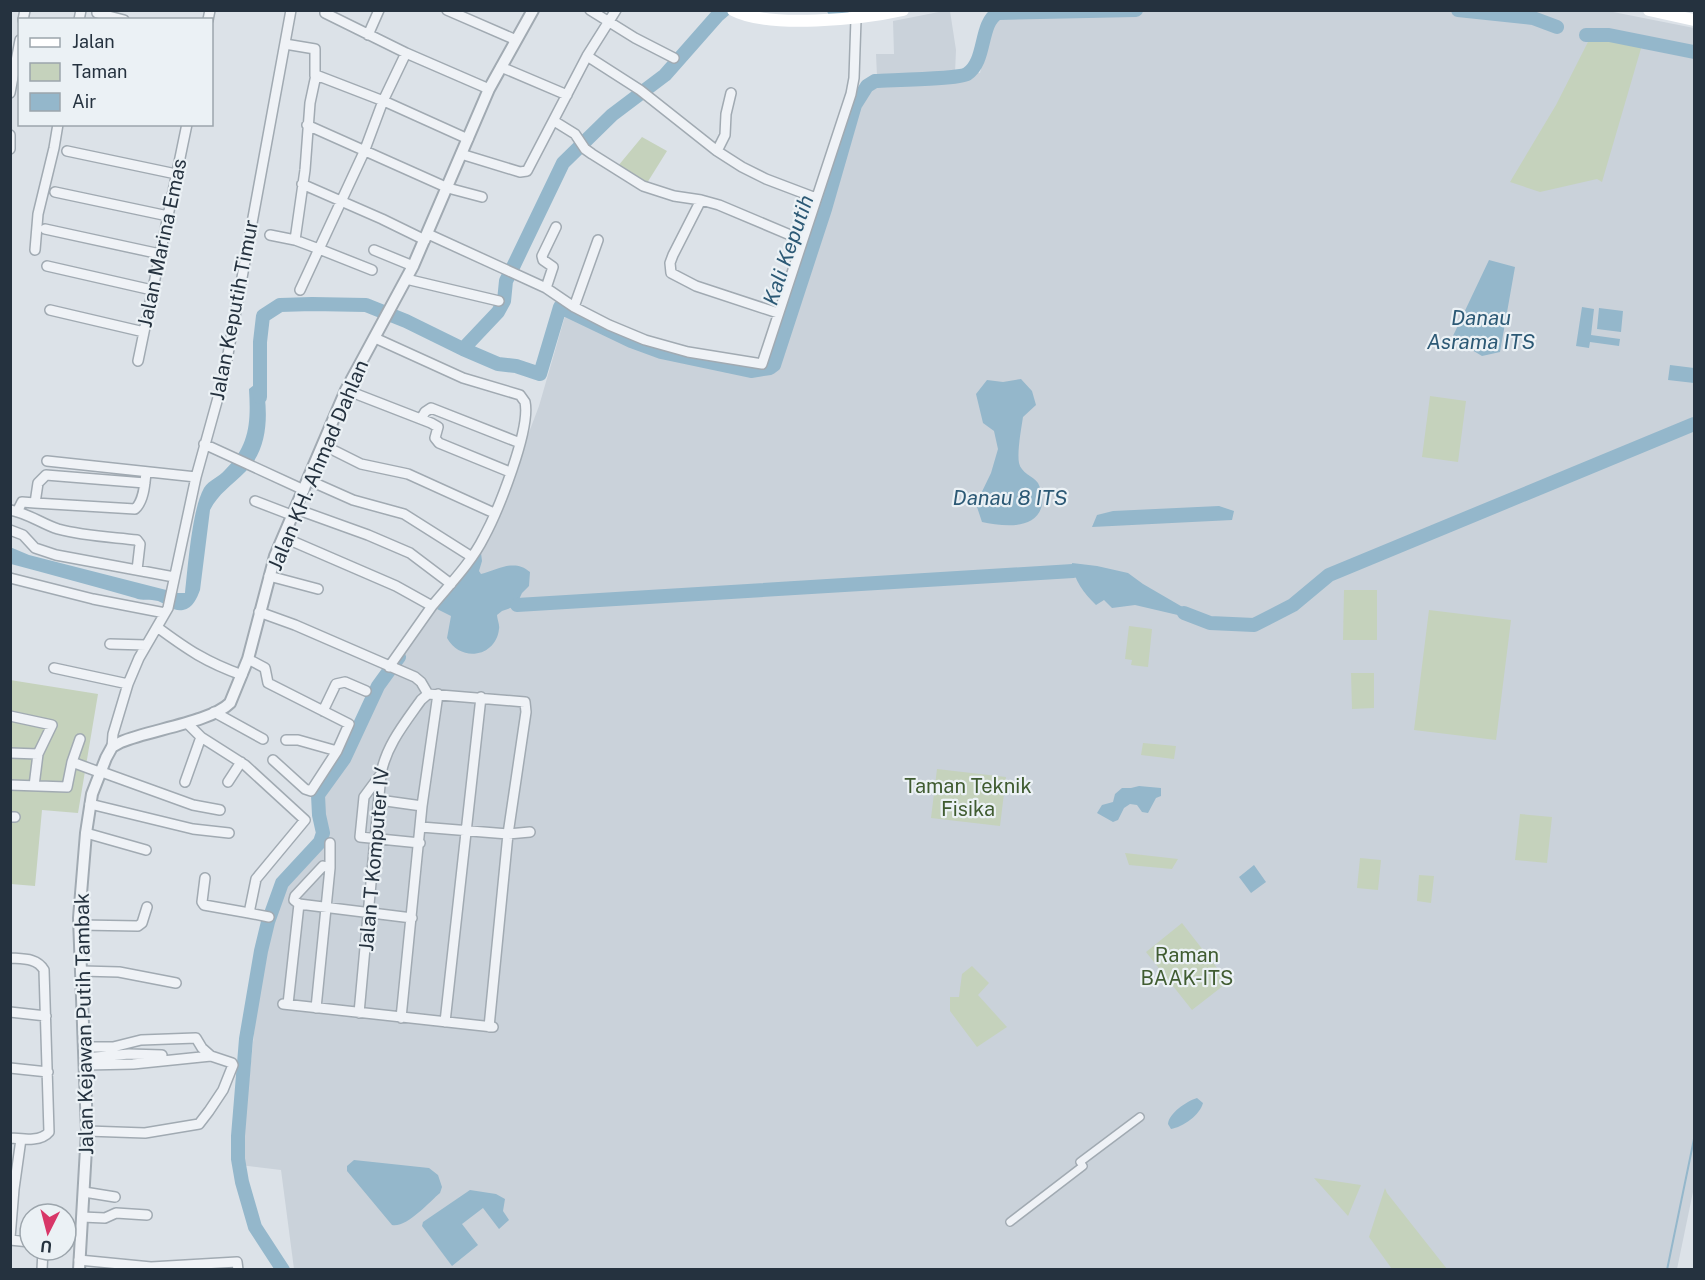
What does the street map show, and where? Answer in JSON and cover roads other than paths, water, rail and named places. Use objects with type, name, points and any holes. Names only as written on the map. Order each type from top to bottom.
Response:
[{"type":"main road","points":[[736,12],[748,17],[770,19],[856,19],[903,10]]},
{"type":"main road","points":[[1655,11],[1695,20]]},
{"type":"street","name":"Jalan Keputih Timur","points":[[112,747],[113,734],[128,684],[146,645],[166,611],[204,444],[224,376],[291,10]]},
{"type":"street","points":[[368,35],[378,10]]},
{"type":"street","points":[[447,10],[516,40]]},
{"type":"street","name":"Jalan KH. Ahmad Dahlan","points":[[112,747],[125,740],[187,723],[225,708],[230,703],[248,659],[269,576],[346,390],[413,266],[489,88],[532,10]]},
{"type":"street","points":[[590,10],[642,42],[674,58]]},
{"type":"street","points":[[461,154],[525,172],[531,166],[587,56],[616,10]]},
{"type":"street","points":[[98,13],[117,18]]},
{"type":"street","points":[[324,13],[406,53],[489,88]]},
{"type":"street","points":[[302,184],[546,288],[574,307],[609,325],[666,347],[762,364],[853,85],[856,19]]},
{"type":"street","points":[[285,44],[315,49],[317,76],[307,125],[295,240]]},
{"type":"street","points":[[10,93],[18,51]]},
{"type":"street","points":[[300,290],[364,152],[383,101],[406,53]]},
{"type":"street","points":[[587,56],[644,93],[717,151],[766,179],[816,198]]},
{"type":"street","points":[[501,67],[567,95]]},
{"type":"street","points":[[317,76],[383,101],[468,139]]},
{"type":"street","points":[[717,151],[725,135],[726,114],[731,93]]},
{"type":"street","points":[[554,121],[578,137],[585,149],[643,186],[674,196],[719,205],[802,240]]},
{"type":"street","points":[[307,125],[448,188],[482,197]]},
{"type":"street","points":[[35,250],[38,214],[58,126]]},
{"type":"street","name":"Jalan Marina Emas","points":[[138,361],[168,216],[183,126]]},
{"type":"street","points":[[10,135],[10,149]]},
{"type":"street","points":[[67,151],[176,174]]},
{"type":"street","points":[[55,192],[168,216]]},
{"type":"street","points":[[701,200],[676,247],[669,268],[673,274],[696,286],[778,313]]},
{"type":"street","points":[[546,288],[553,267],[543,260],[542,256],[556,227]]},
{"type":"street","points":[[45,229],[160,254]]},
{"type":"street","points":[[270,235],[295,240],[372,270]]},
{"type":"street","points":[[574,307],[598,240]]},
{"type":"street","points":[[374,250],[413,266]]},
{"type":"street","points":[[47,266],[152,290]]},
{"type":"street","points":[[406,279],[499,301]]},
{"type":"street","points":[[50,310],[144,332]]},
{"type":"street","points":[[375,338],[464,378],[520,395],[526,407],[520,443],[484,537],[451,584],[432,606],[391,668]]},
{"type":"street","points":[[346,390],[431,423],[438,427],[435,438],[439,443],[510,472]]},
{"type":"street","points":[[421,419],[431,408],[520,443]]},
{"type":"street","points":[[204,444],[260,471],[404,514],[471,557]]},
{"type":"street","points":[[323,445],[361,464],[408,474],[494,513]]},
{"type":"street","points":[[47,461],[196,477]]},
{"type":"street","points":[[136,570],[140,544],[137,540],[59,530],[14,511],[22,502],[135,509],[139,506],[146,472]]},
{"type":"street","points":[[35,503],[38,483],[45,475],[145,483]]},
{"type":"street","points":[[255,501],[368,535],[410,553],[451,584]]},
{"type":"street","points":[[10,530],[23,535],[35,548],[42,551],[174,577]]},
{"type":"street","points":[[285,538],[396,586],[432,606]]},
{"type":"street","points":[[269,576],[318,589]]},
{"type":"street","points":[[10,578],[93,599],[166,611]]},
{"type":"street","points":[[259,612],[295,625],[415,677],[433,694],[525,702],[526,706],[508,834],[491,1027],[285,1004],[299,904]]},
{"type":"street","points":[[157,627],[189,651],[218,667],[242,675]]},
{"type":"street","points":[[110,644],[146,645]]},
{"type":"street","points":[[248,659],[265,668],[268,683],[350,724],[337,751],[310,791],[273,760]]},
{"type":"street","points":[[54,668],[128,684]]},
{"type":"street","points":[[323,711],[336,684],[345,682],[366,691]]},
{"type":"street","points":[[401,1018],[433,694]]},
{"type":"street","name":"Jalan T Komputer IV","points":[[359,1013],[383,759],[420,700],[433,694]]},
{"type":"street","points":[[445,1022],[481,697]]},
{"type":"street","points":[[214,712],[263,739]]},
{"type":"street","points":[[10,716],[52,725],[38,754],[34,786]]},
{"type":"street","points":[[187,723],[201,737],[241,762],[305,820],[256,879],[249,913]]},
{"type":"street","points":[[184,782],[201,737]]},
{"type":"street","points":[[10,784],[66,788],[80,739]]},
{"type":"street","points":[[286,740],[298,740],[337,751]]},
{"type":"street","name":"Jalan Kejawan Putih Tambak","points":[[79,1265],[87,1131],[80,925],[90,804],[99,772],[112,747]]},
{"type":"street","points":[[10,753],[38,754]]},
{"type":"street","points":[[72,762],[193,805],[220,810]]},
{"type":"street","points":[[228,782],[241,762]]},
{"type":"street","points":[[381,774],[364,797],[359,836],[420,843]]},
{"type":"street","points":[[379,801],[422,806]]},
{"type":"street","points":[[90,804],[193,829],[229,833]]},
{"type":"street","points":[[421,826],[508,834],[530,832]]},
{"type":"street","points":[[86,833],[146,850]]},
{"type":"street","points":[[316,1008],[330,868],[330,843]]},
{"type":"street","points":[[330,868],[323,866],[295,896],[294,900],[299,904],[325,909],[412,918]]},
{"type":"street","points":[[205,878],[202,902],[204,905],[269,917]]},
{"type":"street","points":[[80,925],[138,926],[142,923],[147,907]]},
{"type":"street","points":[[10,958],[33,960],[40,963],[44,970],[49,1132],[40,1138],[10,1137]]},
{"type":"street","points":[[82,971],[119,972],[176,983]]},
{"type":"street","points":[[10,1012],[46,1016]]},
{"type":"street","points":[[85,1057],[126,1043],[187,1036],[196,1038],[211,1056],[233,1065],[223,1090],[199,1124],[145,1133],[87,1131]]},
{"type":"street","points":[[126,1043],[129,1054]]},
{"type":"street","points":[[85,1057],[129,1054],[162,1055],[190,1052],[202,1048]]},
{"type":"street","points":[[85,1057],[133,1064],[211,1056]]},
{"type":"street","points":[[10,1068],[48,1072]]},
{"type":"street","points":[[1010,1222],[1083,1166],[1080,1162],[1140,1117]]},
{"type":"street","points":[[10,1239],[12,1189],[21,1139]]},
{"type":"street","points":[[84,1192],[114,1197]]},
{"type":"street","points":[[82,1217],[105,1218],[116,1213],[147,1215]]},
{"type":"street","points":[[79,1265],[238,1266]]},
{"type":"water","name":"Danau Asrama ITS","points":[[1489,260],[1515,267],[1500,352],[1482,356],[1452,338]]},
{"type":"water","points":[[1582,307],[1594,309],[1591,335],[1620,339],[1619,346],[1590,342],[1589,348],[1576,346]]},
{"type":"water","points":[[1599,308],[1623,311],[1621,332],[1597,329]]},
{"type":"water","points":[[1670,365],[1694,368],[1694,383],[1668,380]]},
{"type":"water","points":[[262,379],[266,415],[263,440],[253,462],[221,494],[210,510],[200,590],[192,605],[183,610],[176,610],[158,601],[138,599],[11,564],[10,547],[29,555],[185,593],[191,539],[200,497],[206,485],[223,472],[240,452],[249,423],[249,389]]},
{"type":"water","name":"Danau 8 ITS","points":[[1021,379],[1032,391],[1036,405],[1023,417],[1019,463],[1022,469],[1038,483],[1042,494],[1042,505],[1039,513],[1026,523],[999,525],[982,522],[976,504],[991,473],[998,449],[994,431],[983,423],[976,394],[987,380],[1003,382]]},
{"type":"water","points":[[1219,506],[1234,511],[1232,520],[1092,527],[1097,515],[1113,511]]},
{"type":"water","points":[[481,553],[482,561],[479,571],[481,574],[506,566],[518,566],[530,572],[529,586],[522,593],[516,606],[497,615],[499,629],[492,646],[485,651],[469,654],[453,646],[447,638],[451,616],[437,609]]},
{"type":"water","points":[[1072,563],[1128,573],[1186,609],[1182,616],[1135,605],[1112,608],[1104,600],[1096,605],[1080,586]]},
{"type":"water","points":[[1139,786],[1161,788],[1161,796],[1156,798],[1148,813],[1142,812],[1137,805],[1130,804],[1124,808],[1118,820],[1113,822],[1097,813],[1102,805],[1113,802],[1115,794],[1122,788]]},
{"type":"water","points":[[1254,865],[1266,882],[1251,893],[1239,877]]},
{"type":"water","points":[[1197,1098],[1203,1103],[1195,1116],[1186,1123],[1171,1129],[1168,1124],[1175,1112]]},
{"type":"water","points":[[354,1160],[429,1168],[438,1175],[442,1187],[440,1193],[411,1219],[398,1225],[392,1225],[347,1171],[347,1166]]},
{"type":"water","points":[[470,1190],[496,1194],[505,1199],[503,1211],[509,1220],[499,1229],[483,1208],[462,1224],[478,1245],[452,1266],[422,1226],[423,1222]]},
{"type":"waterway","points":[[260,397],[260,342],[263,316],[280,305],[366,305],[406,321],[463,349],[498,312],[504,301],[506,281],[563,163],[612,115],[665,75],[724,10]]},
{"type":"waterway","points":[[834,10],[842,11]]},
{"type":"waterway","name":"Kali Keputih","points":[[463,349],[498,364],[516,366],[540,374],[560,307],[631,341],[661,352],[751,371],[770,368],[774,365],[825,209],[855,105],[867,86],[875,81],[967,74],[978,60],[988,25],[998,13],[1136,10]]},
{"type":"waterway","name":"Kali Keputih","points":[[1458,10],[1533,18],[1557,27]]},
{"type":"waterway","name":"Kali Keputih","points":[[1586,35],[1609,35],[1694,52]]},
{"type":"waterway","points":[[1184,613],[1210,623],[1254,625],[1293,605],[1329,575],[1694,424]]},
{"type":"waterway","points":[[517,605],[1073,571]]},
{"type":"waterway","points":[[283,1270],[255,1227],[238,1159],[246,1039],[261,951],[268,922],[282,883],[320,842],[323,833],[318,795],[344,759],[378,686],[399,657]]},
{"type":"waterway","points":[[1667,1270],[1694,1139]]},
{"type":"park label","name":"Taman Teknik Fisika","points":[[968,798]]},
{"type":"park label","name":"Raman BAAK-ITS","points":[[1187,966]]}]
